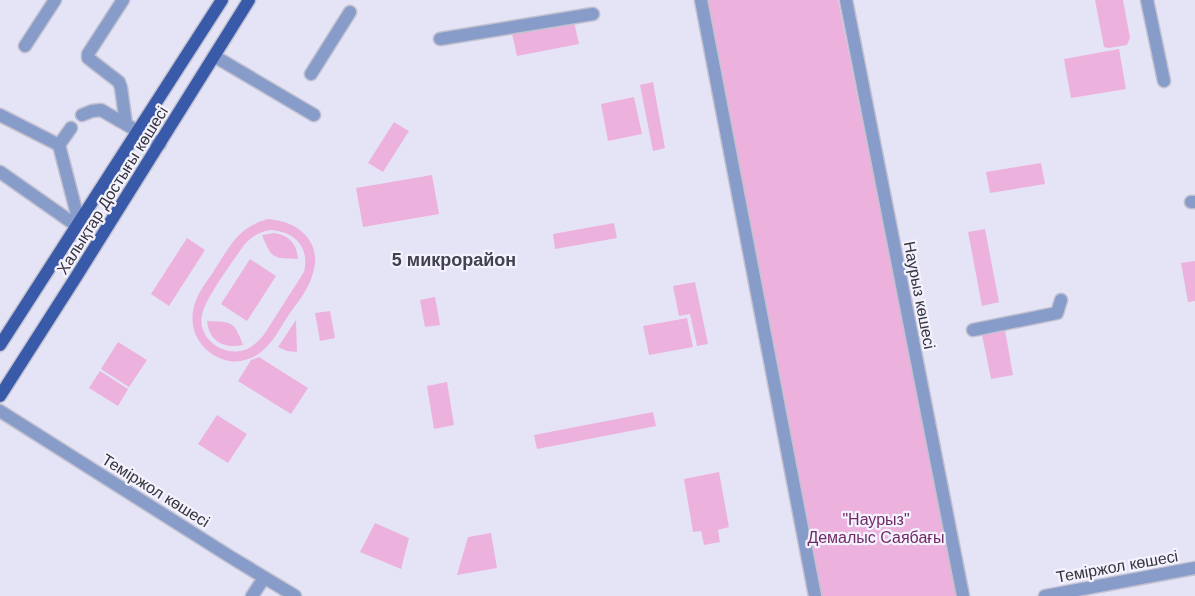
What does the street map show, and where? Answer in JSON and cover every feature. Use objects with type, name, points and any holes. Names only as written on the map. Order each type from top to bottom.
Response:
[{"type":"main road","name":"Халықтар Достығы көшесі","points":[[0,346],[222,0]]},
{"type":"main road","name":"Халықтар Достығы көшесі","points":[[0,396],[249,0]]},
{"type":"street","points":[[25,46],[55,0]]},
{"type":"street","points":[[123,0],[88,54],[88,58],[119,82],[126,124]]},
{"type":"street","points":[[701,0],[815,596]]},
{"type":"street","name":"Наурыз көшесі","points":[[846,0],[963,596]]},
{"type":"street","points":[[1147,0],[1164,81]]},
{"type":"street","points":[[311,74],[350,12]]},
{"type":"street","points":[[440,39],[593,14]]},
{"type":"street","points":[[214,56],[314,115]]},
{"type":"street","points":[[82,115],[101,110],[160,144]]},
{"type":"street","points":[[0,115],[59,145]]},
{"type":"street","points":[[71,128],[59,145],[78,224]]},
{"type":"street","points":[[0,172],[78,224]]},
{"type":"street","points":[[973,330],[1058,313],[1061,300]]},
{"type":"street","name":"Теміржол көшесі","points":[[0,411],[295,596]]},
{"type":"street","name":"Теміржол көшесі","points":[[1045,596],[1195,568]]},
{"type":"street","points":[[252,596],[264,578]]},
{"type":"green space","name":"\"Наурыз\" Демалыс Саябағы","points":[[708,0],[838,0],[958,596],[822,596]]},
{"type":"green space","points":[[1095,0],[1123,0],[1130,38],[1127,45],[1104,47]]},
{"type":"green space","points":[[574,22],[579,44],[517,56],[512,34]]},
{"type":"green space","points":[[1119,49],[1126,89],[1071,98],[1064,59]]},
{"type":"green space","points":[[653,82],[665,148],[653,151],[640,85]]},
{"type":"green space","points":[[634,97],[642,134],[608,141],[601,104]]},
{"type":"green space","points":[[394,122],[409,131],[383,172],[368,163]]},
{"type":"green space","points":[[1041,163],[1045,184],[990,193],[986,172]]},
{"type":"green space","points":[[432,175],[439,214],[363,227],[356,188]]},
{"type":"green space","points":[[268,219],[279,221],[289,224],[305,235],[311,242],[314,251],[313,273],[309,285],[273,340],[258,354],[250,358],[242,361],[229,361],[210,353],[197,338],[192,319],[193,308],[201,291],[236,238],[258,222]],"holes":[[[271,230],[280,231],[294,238],[303,248],[305,255],[304,272],[263,336],[256,343],[247,349],[236,351],[220,348],[213,344],[204,331],[202,315],[208,300],[247,242],[263,232]]]},
{"type":"green space","points":[[614,223],[617,238],[555,249],[553,234]]},
{"type":"green space","points":[[985,229],[999,302],[982,306],[968,232]]},
{"type":"green space","points":[[274,233],[284,236],[291,241],[296,249],[298,259],[278,257],[271,253],[262,235]]},
{"type":"green space","points":[[187,238],[205,250],[169,306],[151,294]]},
{"type":"green space","points":[[250,259],[276,276],[247,321],[221,304]]},
{"type":"green space","points":[[1195,261],[1195,301],[1188,302],[1181,263]]},
{"type":"green space","points":[[695,282],[708,344],[697,346],[690,314],[679,316],[673,286]]},
{"type":"green space","points":[[435,297],[440,325],[425,327],[420,300]]},
{"type":"green space","points":[[330,311],[335,338],[320,341],[315,313]]},
{"type":"green space","points":[[687,318],[693,347],[649,355],[643,326]]},
{"type":"green space","points":[[296,320],[297,352],[287,351],[278,347]]},
{"type":"green space","points":[[207,321],[231,324],[235,327],[243,345],[230,346],[219,342],[211,334]]},
{"type":"green space","points":[[1005,330],[1013,375],[991,379],[982,335]]},
{"type":"green space","points":[[118,342],[147,360],[129,387],[101,369]]},
{"type":"green space","points":[[259,357],[308,388],[291,414],[238,381],[251,360]]},
{"type":"green space","points":[[100,371],[128,389],[118,406],[89,388]]},
{"type":"green space","points":[[447,382],[454,425],[434,429],[427,386]]},
{"type":"green space","points":[[653,412],[656,426],[537,449],[534,435]]},
{"type":"green space","points":[[217,415],[247,434],[228,463],[198,444]]},
{"type":"green space","points":[[719,472],[729,527],[718,530],[720,542],[704,545],[701,531],[693,532],[684,479]]},
{"type":"green space","points":[[375,523],[409,538],[401,569],[360,552]]},
{"type":"green space","points":[[491,533],[497,568],[457,575],[468,537]]},
{"type":"district","name":"5 микрорайон","points":[[454,260]]}]
